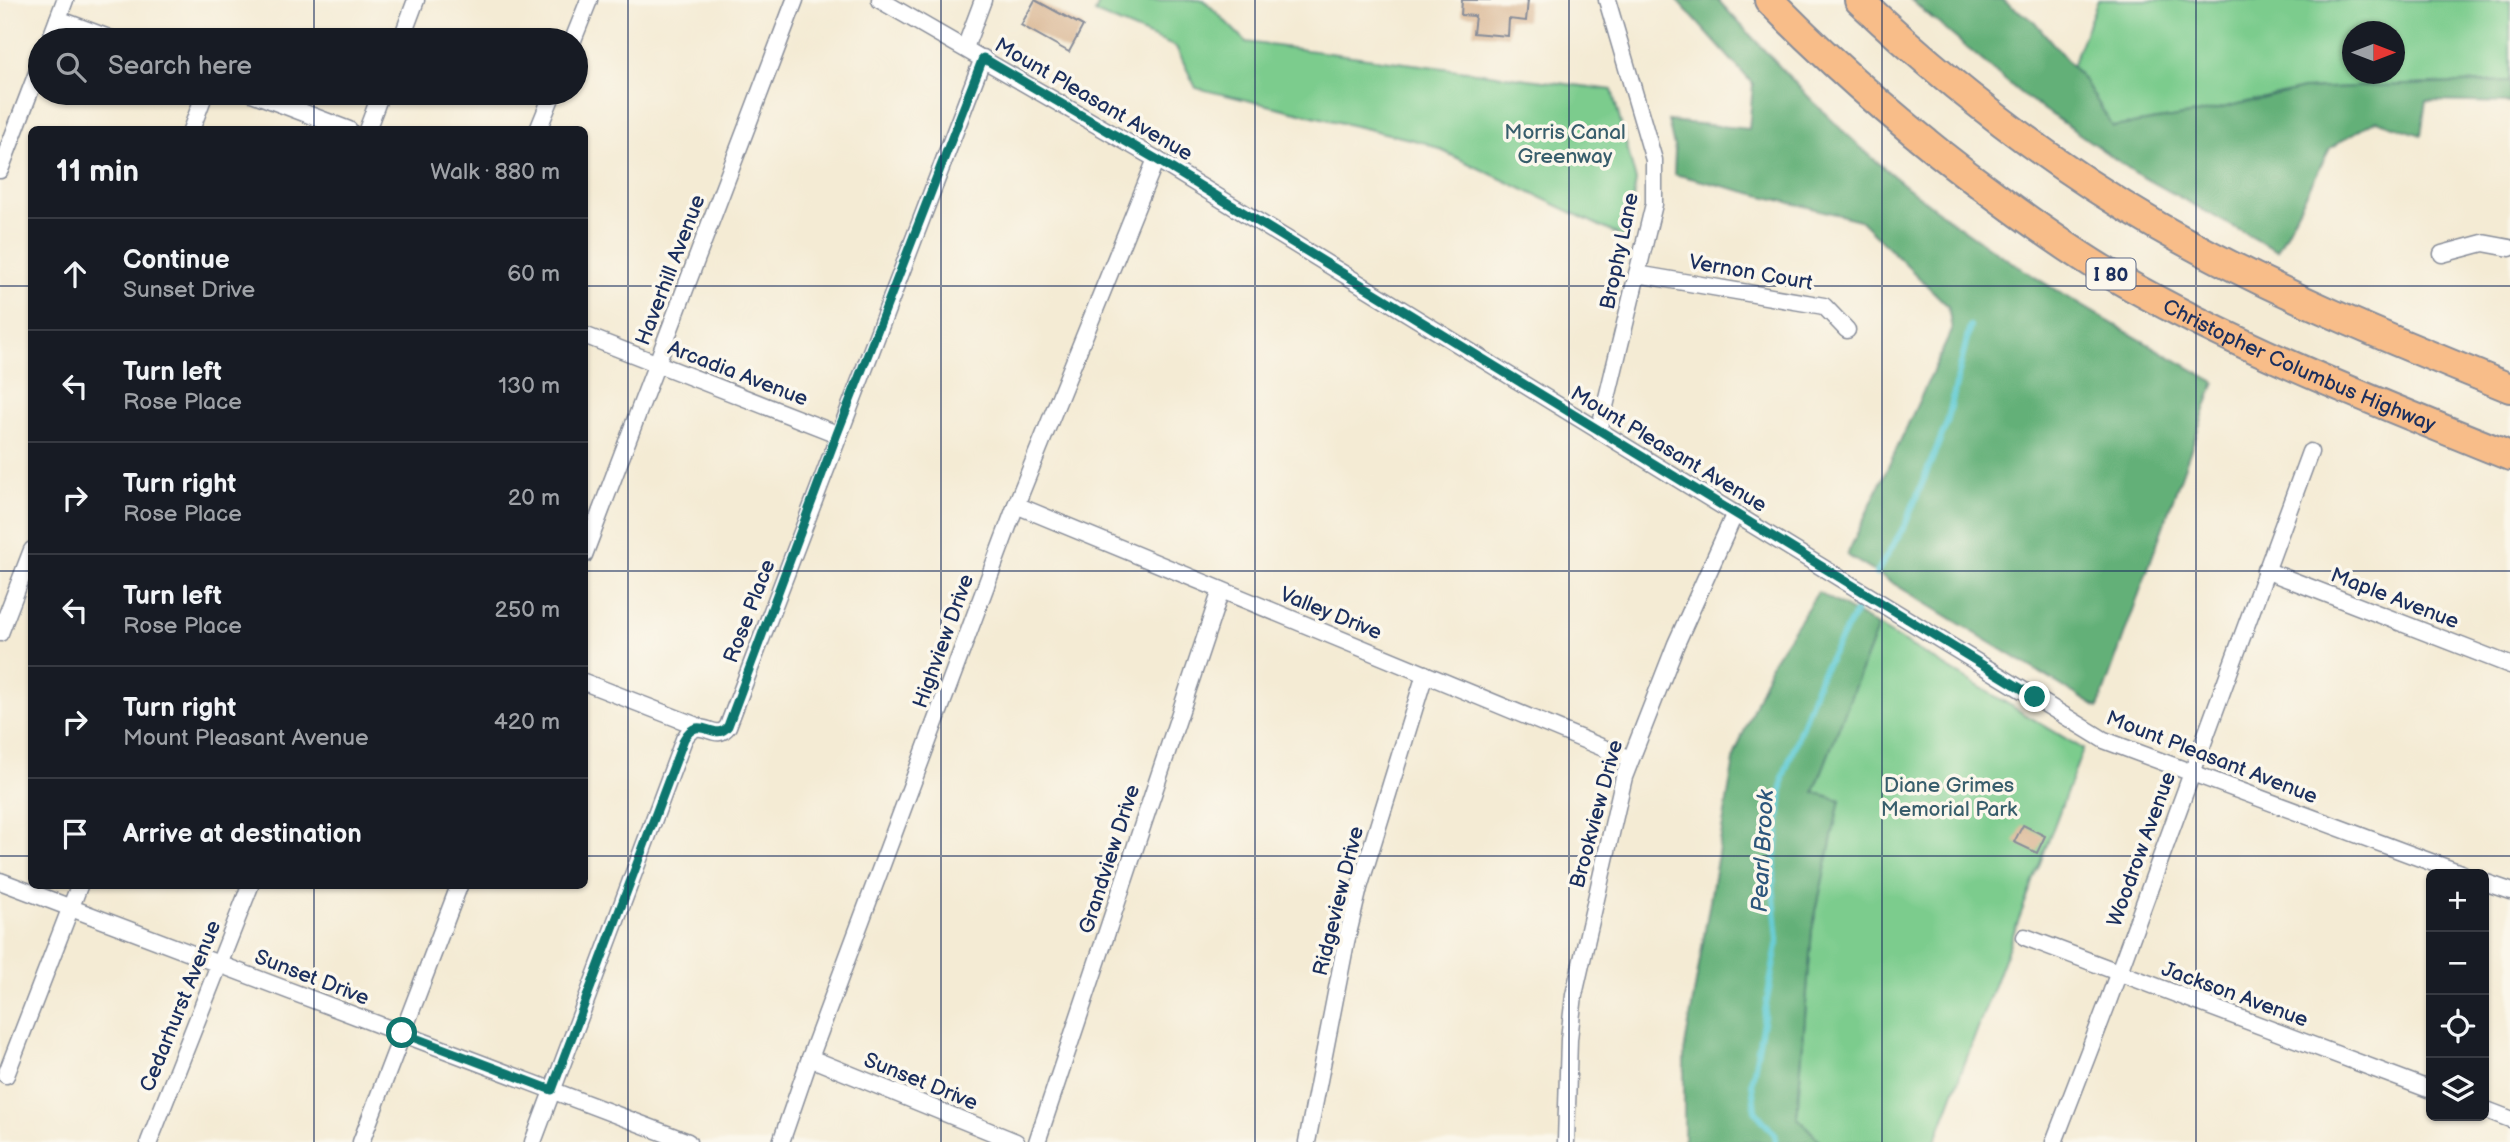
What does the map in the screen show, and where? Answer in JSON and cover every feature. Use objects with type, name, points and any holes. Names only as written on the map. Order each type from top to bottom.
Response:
[{"type":"highway","name":"Christopher Columbus Highway","points":[[1769,0],[1822,53],[1932,149],[2084,258],[2173,309],[2305,371],[2510,456]]},
{"type":"highway","points":[[1859,0],[1940,73],[1992,115],[2090,185],[2159,227],[2304,300],[2510,388]]},
{"type":"street","points":[[55,28],[65,0]]},
{"type":"street","points":[[406,28],[416,0]]},
{"type":"street","points":[[578,28],[589,0]]},
{"type":"street","name":"Haverhill Avenue","points":[[588,544],[795,0]]},
{"type":"street","name":"Mount Pleasant Avenue","points":[[880,0],[1156,159],[2104,740],[2449,869]]},
{"type":"street","points":[[965,48],[984,0]]},
{"type":"street","name":"Brophy Lane","points":[[1599,430],[1654,204],[1654,160],[1607,0]]},
{"type":"street","points":[[58,19],[82,28]]},
{"type":"street","name":"Rose Place","points":[[697,726],[719,733],[728,726],[837,434],[983,58]]},
{"type":"street","points":[[0,170],[28,96]]},
{"type":"street","points":[[193,126],[200,105]]},
{"type":"street","points":[[283,105],[339,126]]},
{"type":"street","points":[[368,126],[376,105]]},
{"type":"street","points":[[540,126],[547,105]]},
{"type":"street","name":"Highview Drive","points":[[781,1142],[1016,505],[1156,159]]},
{"type":"street","points":[[2442,254],[2483,243],[2510,248]]},
{"type":"street","name":"Vernon Court","points":[[1637,274],[1824,306],[1847,330]]},
{"type":"street","name":"Arcadia Avenue","points":[[588,337],[837,434]]},
{"type":"street","name":"Woodrow Avenue","points":[[2059,1140],[2310,452]]},
{"type":"street","name":"Valley Drive","points":[[1016,505],[1630,758]]},
{"type":"street","name":"Brookview Drive","points":[[1566,1142],[1569,1039],[1574,995],[1624,777],[1676,644],[1735,513]]},
{"type":"street","points":[[0,633],[28,560]]},
{"type":"street","name":"Maple Avenue","points":[[2265,570],[2510,665]]},
{"type":"street","name":"Grandview Drive","points":[[1037,1142],[1221,590]]},
{"type":"street","name":"Ridgeview Drive","points":[[1307,1142],[1359,888],[1425,674]]},
{"type":"street","points":[[588,684],[697,726]]},
{"type":"street","points":[[533,1142],[684,739],[692,727],[697,726]]},
{"type":"street","name":"Sunset Drive","points":[[0,881],[688,1142]]},
{"type":"street","points":[[2489,884],[2510,891]]},
{"type":"street","points":[[6,1075],[78,889]]},
{"type":"street","name":"Cedarhurst Avenue","points":[[149,1142],[249,889]]},
{"type":"street","points":[[361,1142],[458,889]]},
{"type":"street","name":"Jackson Avenue","points":[[2025,937],[2426,1088]]},
{"type":"street","name":"Sunset Drive","points":[[810,1058],[1016,1142]]},
{"type":"street","points":[[2489,1111],[2510,1119]]},
{"type":"green space","name":"Morris Canal Greenway","points":[[1100,0],[1204,0],[1246,42],[1612,90],[1636,181],[1627,239],[1426,143],[1196,88],[1176,47],[1095,13]]},
{"type":"green space","points":[[1677,0],[1718,0],[1801,90],[1890,173],[1928,203],[2048,285],[2215,382],[2098,708],[1847,555],[1952,330],[1948,306],[1860,220],[1674,174],[1675,151],[1668,121],[1749,129],[1753,84]]},
{"type":"green space","points":[[1911,0],[2002,0],[2034,21],[2086,83],[2113,127],[2196,114],[2303,89],[2510,81],[2510,103],[2426,101],[2421,135],[2376,120],[2330,148],[2277,251],[2134,172],[2019,92]]},
{"type":"green space","points":[[2098,0],[2510,0],[2510,81],[2303,89],[2196,114],[2113,127],[2086,83],[2072,66]]},
{"type":"green space","points":[[1818,592],[1878,626],[1814,792],[1840,800],[1812,930],[1797,1117],[1821,1142],[1684,1142],[1684,1053],[1735,754],[1772,662]]},
{"type":"green space","name":"Diane Grimes Memorial Park","points":[[1878,626],[2083,749],[1935,1142],[1821,1142],[1797,1117],[1812,930],[1840,800],[1814,792]]},
{"type":"building","points":[[1035,0],[1083,26],[1069,52],[1021,25]]},
{"type":"building","points":[[1462,0],[1528,0],[1526,21],[1509,19],[1508,36],[1473,33],[1475,16],[1461,15]]},
{"type":"building","points":[[2023,825],[2045,836],[2037,853],[2014,842]]},
{"type":"waterway","name":"Pearl Brook","points":[[1876,574],[1905,525],[1947,423],[1970,326]]},
{"type":"waterway","name":"Pearl Brook","points":[[1776,1142],[1775,1135],[1755,1111],[1752,1082],[1778,940],[1773,886],[1783,777],[1821,674],[1857,610]]},
{"type":"route","points":[[402,1033],[552,1090],[684,739],[692,727],[719,733],[728,726],[837,434],[983,58],[1156,159],[2035,697]]}]
